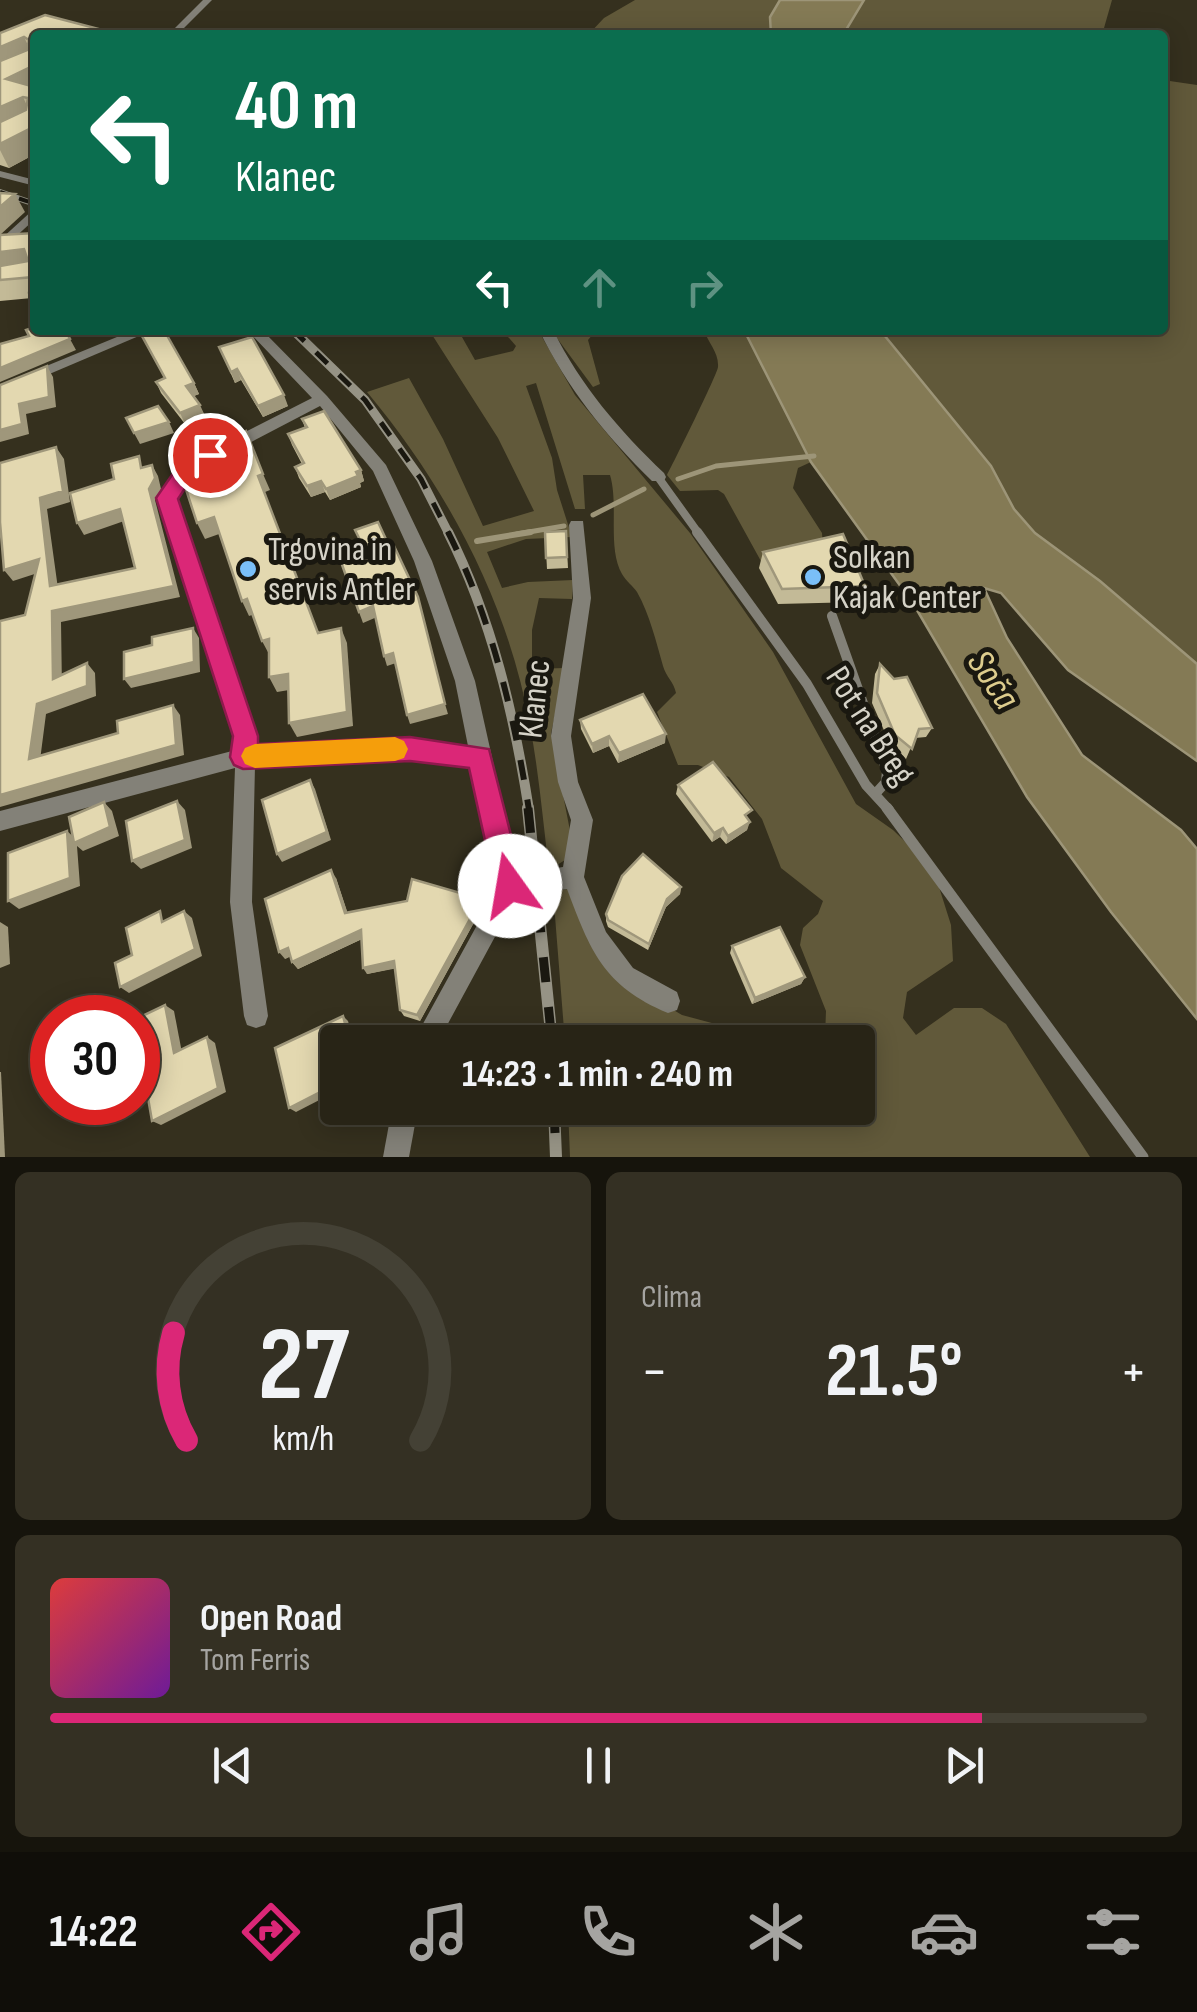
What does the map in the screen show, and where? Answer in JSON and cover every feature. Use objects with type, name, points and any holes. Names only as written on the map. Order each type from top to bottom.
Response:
[{"type":"street","points":[[177,30],[208,0]]},
{"type":"street","points":[[0,174],[30,182]]},
{"type":"street","points":[[0,246],[30,217]]},
{"type":"street","points":[[0,390],[134,335]]},
{"type":"street","points":[[259,335],[322,399],[380,469],[423,561],[465,682],[480,757]]},
{"type":"street","name":"Pot na Breg","points":[[548,335],[596,415],[658,477]]},
{"type":"street","points":[[256,1016],[241,902],[246,736],[167,498],[188,468],[322,399]]},
{"type":"street","name":"Klanec","points":[[577,525],[582,598],[561,736],[568,782],[582,820],[574,877],[598,940],[626,976],[668,1001]]},
{"type":"street","name":"Klanec","points":[[0,821],[243,757],[417,749],[480,757],[510,886]]},
{"type":"street","points":[[434,1025],[510,886],[574,877]]},
{"type":"street","points":[[396,1157],[402,1125]]},
{"type":"lane","name":"Pot na Breg","points":[[658,477],[807,684],[866,785],[876,793],[1144,1157]]},
{"type":"lane","points":[[832,616],[886,771],[886,782],[876,793]]},
{"type":"shaded area","points":[[635,0],[780,0],[770,17],[771,30],[593,30],[604,18]]},
{"type":"shaded area","points":[[864,0],[1112,0],[1103,30],[846,30]]},
{"type":"shaded area","points":[[1168,81],[1197,85],[1197,664],[1100,581],[1035,533],[1014,509],[991,466],[884,335],[1168,335]]},
{"type":"shaded area","points":[[432,335],[461,335],[475,360],[513,351],[516,346],[506,335],[541,335],[575,395],[690,533],[773,652],[856,804],[893,830],[920,856],[939,887],[951,925],[953,961],[907,992],[903,1018],[916,1035],[954,1008],[982,1008],[1006,1024],[1090,1157],[570,1157],[569,1125],[875,1125],[875,1025],[825,1025],[826,1011],[800,945],[803,928],[818,914],[823,901],[781,868],[762,819],[729,777],[698,765],[678,765],[657,712],[676,693],[664,670],[642,601],[618,564],[610,475],[583,475],[585,509],[575,509],[536,383],[526,386],[552,458],[557,490],[572,537],[526,539],[487,552],[502,588],[528,582],[573,580],[572,599],[539,598],[532,630],[532,669],[565,668],[551,733],[572,841],[565,860],[549,870],[530,726],[520,680],[490,591],[448,507],[367,392],[409,378],[443,439],[483,526],[534,511],[498,438]]},
{"type":"shaded area","points":[[555,335],[592,335],[588,340],[600,384],[593,387]]},
{"type":"shaded area","points":[[706,335],[747,335],[811,462],[798,468],[793,488],[822,533],[823,548],[762,563],[724,494],[718,490],[680,491],[667,475],[718,367]]},
{"type":"shaded area","points":[[568,889],[616,976],[682,1015],[719,1025],[564,1025],[553,891]]},
{"type":"water","points":[[780,0],[864,0],[846,30],[771,30],[770,17]]},
{"type":"water","name":"Soča","points":[[747,335],[884,335],[991,466],[1014,509],[1035,533],[1100,581],[1197,664],[1197,761],[1068,670],[1001,593],[984,588],[1007,638],[1082,755],[1181,830],[1197,849],[1197,1019],[1111,912],[1027,797],[914,605],[811,462]]},
{"type":"building","points":[[45,15],[95,28],[30,30],[30,67],[6,79],[30,86],[30,129],[0,144],[0,122],[26,110],[28,98],[0,107],[0,61],[27,50],[29,40],[24,37],[0,47],[0,33]]},
{"type":"building","points":[[0,193],[15,194],[0,207]]},
{"type":"building","points":[[30,233],[30,277],[0,280],[0,266],[28,261],[24,249],[0,252],[0,235]]},
{"type":"building","points":[[30,329],[30,335],[68,335],[70,339],[0,368],[0,344],[29,336],[26,330]]},
{"type":"building","points":[[167,335],[194,383],[186,386],[200,405],[180,413],[156,382],[165,378],[142,336]]},
{"type":"building","points":[[252,337],[284,395],[258,406],[237,369],[231,372],[219,347]]},
{"type":"building","points":[[47,366],[49,397],[19,404],[22,424],[0,430],[0,385]]},
{"type":"building","points":[[158,406],[169,422],[134,433],[126,418]]},
{"type":"building","points":[[324,411],[361,470],[356,472],[358,476],[326,489],[321,481],[307,486],[295,467],[304,463],[288,434],[307,427],[302,419]]},
{"type":"building","points":[[246,431],[263,474],[258,476],[318,633],[341,628],[347,712],[289,723],[288,674],[269,677],[269,639],[262,641],[247,599],[242,601],[214,517],[197,523],[181,474],[207,466],[202,452]]},
{"type":"building","points":[[56,447],[63,491],[40,498],[50,586],[135,568],[120,509],[77,523],[70,493],[114,479],[111,464],[139,456],[141,468],[152,465],[155,478],[149,489],[174,586],[52,611],[53,679],[87,663],[87,686],[37,704],[29,759],[118,733],[117,721],[173,705],[176,745],[0,795],[0,621],[25,615],[39,559],[4,570],[0,463]]},
{"type":"building","points":[[378,522],[418,597],[445,704],[407,715],[393,653],[384,656],[373,606],[359,612],[336,548],[360,540],[355,530]]},
{"type":"building","points":[[566,531],[567,557],[546,558],[545,532]]},
{"type":"building","points":[[843,534],[865,586],[782,589],[763,552]]},
{"type":"building","points":[[193,628],[194,662],[124,679],[124,652],[152,645],[152,637]]},
{"type":"building","points":[[880,664],[894,679],[907,677],[932,728],[919,729],[912,749],[895,735],[877,693]]},
{"type":"building","points":[[643,694],[666,734],[619,753],[609,736],[592,744],[580,720]]},
{"type":"building","points":[[713,762],[752,810],[745,815],[750,822],[728,836],[723,828],[714,833],[678,785]]},
{"type":"building","points":[[310,780],[327,832],[277,854],[262,800]]},
{"type":"building","points":[[177,801],[185,840],[132,861],[126,821]]},
{"type":"building","points":[[104,802],[110,827],[74,843],[69,817]]},
{"type":"building","points":[[67,831],[70,878],[8,901],[8,853]]},
{"type":"building","points":[[643,854],[681,887],[667,899],[649,944],[608,920],[606,914],[622,876]]},
{"type":"building","points":[[331,870],[345,913],[407,901],[412,879],[481,899],[417,1015],[400,1010],[394,961],[363,968],[361,930],[292,962],[288,948],[279,952],[265,899]]},
{"type":"building","points":[[160,911],[162,922],[184,911],[195,949],[120,987],[115,963],[132,955],[126,928]]},
{"type":"building","points":[[780,927],[805,977],[755,998],[732,946]]},
{"type":"building","points":[[165,1005],[174,1053],[207,1037],[218,1088],[160,1117],[160,1007]]},
{"type":"building","points":[[343,1016],[345,1025],[324,1025]]},
{"type":"building","points":[[320,1027],[320,1092],[289,1108],[275,1048]]},
{"type":"waterway","points":[[678,479],[716,466],[814,456]]},
{"type":"waterway","points":[[593,515],[644,489]]},
{"type":"waterway","points":[[517,534],[564,526]]},
{"type":"waterway","points":[[477,541],[531,532]]},
{"type":"railway","points":[[0,192],[30,202]]},
{"type":"railway","points":[[298,335],[365,400],[421,479],[448,532]]},
{"type":"railway","points":[[448,532],[489,633],[529,810]]},
{"type":"railway","points":[[528,808],[550,1025]]},
{"type":"railway","points":[[555,1125],[556,1157]]},
{"type":"slow traffic","points":[[255,756],[395,749]]},
{"type":"place","name":"Trgovina in servis Antler","points":[[248,569]]},
{"type":"place","name":"Solkan Kajak Center","points":[[813,577]]},
{"type":"route","points":[[210,455],[188,468],[167,498],[246,736],[243,757],[410,749],[480,757],[510,886]]}]
